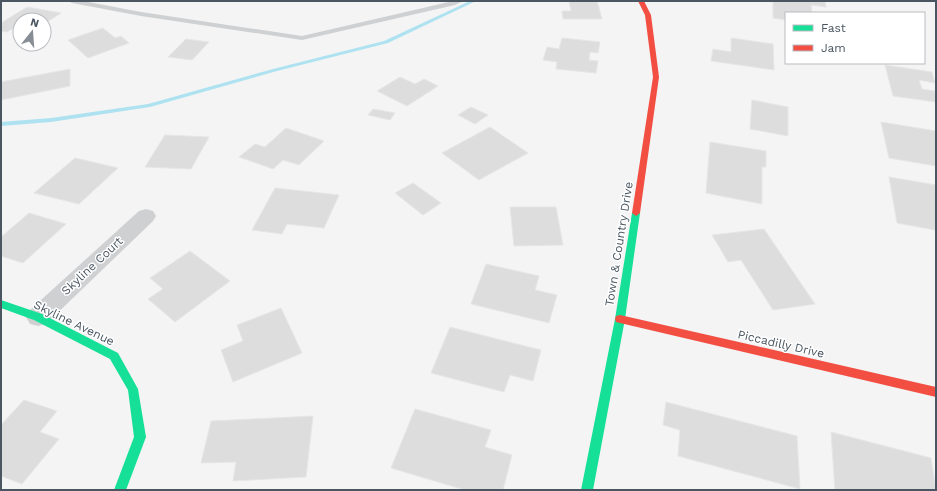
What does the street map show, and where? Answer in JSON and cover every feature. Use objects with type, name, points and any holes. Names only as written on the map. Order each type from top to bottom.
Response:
[{"type":"street","name":"Town & Country Drive","points":[[587,490],[620,319],[656,76],[648,15],[641,1]]},
{"type":"street","name":"Skyline Court","points":[[38,317],[146,216]]},
{"type":"street","name":"Skyline Avenue","points":[[1,304],[38,317],[114,356],[133,389],[140,437],[120,490]]},
{"type":"street","name":"Piccadilly Drive","points":[[620,319],[936,392]]},
{"type":"lane","points":[[72,1],[142,14],[302,38],[456,3],[459,1]]},
{"type":"building","points":[[569,1],[597,1],[602,19],[563,19],[562,11],[571,11]]},
{"type":"building","points":[[773,1],[825,1],[826,7],[811,5],[812,12],[785,12],[785,20],[773,18]]},
{"type":"building","points":[[27,7],[61,13],[52,19],[52,12],[19,12]]},
{"type":"building","points":[[12,16],[12,29],[7,32],[1,31],[1,23]]},
{"type":"building","points":[[103,28],[115,38],[121,36],[129,43],[88,58],[68,40]]},
{"type":"building","points":[[562,38],[600,42],[598,53],[590,52],[589,60],[598,61],[596,73],[556,69],[557,62],[543,60],[547,47],[559,49]]},
{"type":"building","points":[[731,38],[773,44],[774,70],[711,61],[713,49],[731,52]]},
{"type":"building","points":[[186,39],[209,42],[192,60],[168,57]]},
{"type":"building","points":[[885,65],[932,72],[935,83],[919,80],[922,89],[935,91],[936,102],[893,96]]},
{"type":"building","points":[[70,69],[70,86],[1,100],[1,82]]},
{"type":"building","points":[[400,77],[415,84],[424,79],[438,86],[407,106],[377,91]]},
{"type":"building","points":[[752,100],[788,107],[788,136],[750,129]]},
{"type":"building","points":[[471,107],[488,115],[475,124],[458,115]]},
{"type":"building","points":[[373,109],[395,113],[390,120],[368,115]]},
{"type":"building","points":[[881,122],[936,131],[936,166],[889,158]]},
{"type":"building","points":[[490,127],[528,153],[479,180],[442,153]]},
{"type":"building","points":[[286,128],[324,141],[299,165],[283,160],[273,169],[239,157],[255,144],[265,147]]},
{"type":"building","points":[[165,135],[209,137],[191,169],[145,167]]},
{"type":"building","points":[[710,142],[766,151],[766,167],[762,167],[762,204],[706,193]]},
{"type":"building","points":[[75,158],[118,168],[79,204],[34,193]]},
{"type":"building","points":[[889,177],[936,185],[936,233],[935,230],[897,223]]},
{"type":"building","points":[[413,183],[441,203],[423,215],[395,193]]},
{"type":"building","points":[[275,188],[339,195],[324,228],[287,224],[282,234],[252,230]]},
{"type":"building","points":[[510,207],[556,207],[563,245],[514,246]]},
{"type":"building","points":[[29,213],[66,224],[23,263],[1,256],[1,237]]},
{"type":"building","points":[[764,229],[815,304],[773,310],[741,260],[728,262],[712,235]]},
{"type":"building","points":[[190,251],[230,281],[175,322],[148,299],[163,289],[150,278]]},
{"type":"building","points":[[486,264],[539,276],[535,290],[557,295],[549,323],[471,304]]},
{"type":"building","points":[[281,308],[302,353],[233,382],[221,350],[243,341],[237,325]]},
{"type":"building","points":[[450,327],[541,350],[533,381],[510,375],[504,392],[431,373]]},
{"type":"building","points":[[24,400],[57,411],[40,432],[59,439],[22,484],[1,476],[1,425]]},
{"type":"building","points":[[666,402],[797,436],[800,489],[678,456],[680,430],[663,425]]},
{"type":"building","points":[[415,409],[491,430],[485,447],[512,455],[503,490],[465,490],[391,468]]},
{"type":"building","points":[[313,416],[306,477],[233,481],[236,462],[201,463],[211,421]]},
{"type":"building","points":[[831,432],[931,458],[936,490],[835,490]]},
{"type":"waterway","points":[[1,124],[51,120],[148,106],[275,70],[386,42],[474,1]]},
{"type":"traffic: fast","points":[[587,490],[620,319],[636,213]]},
{"type":"traffic: fast","points":[[1,304],[38,317],[114,356],[133,389],[140,437],[120,490]]},
{"type":"traffic: jam","points":[[636,213],[656,77],[648,15],[641,1]]},
{"type":"traffic: jam","points":[[620,319],[936,392]]}]
